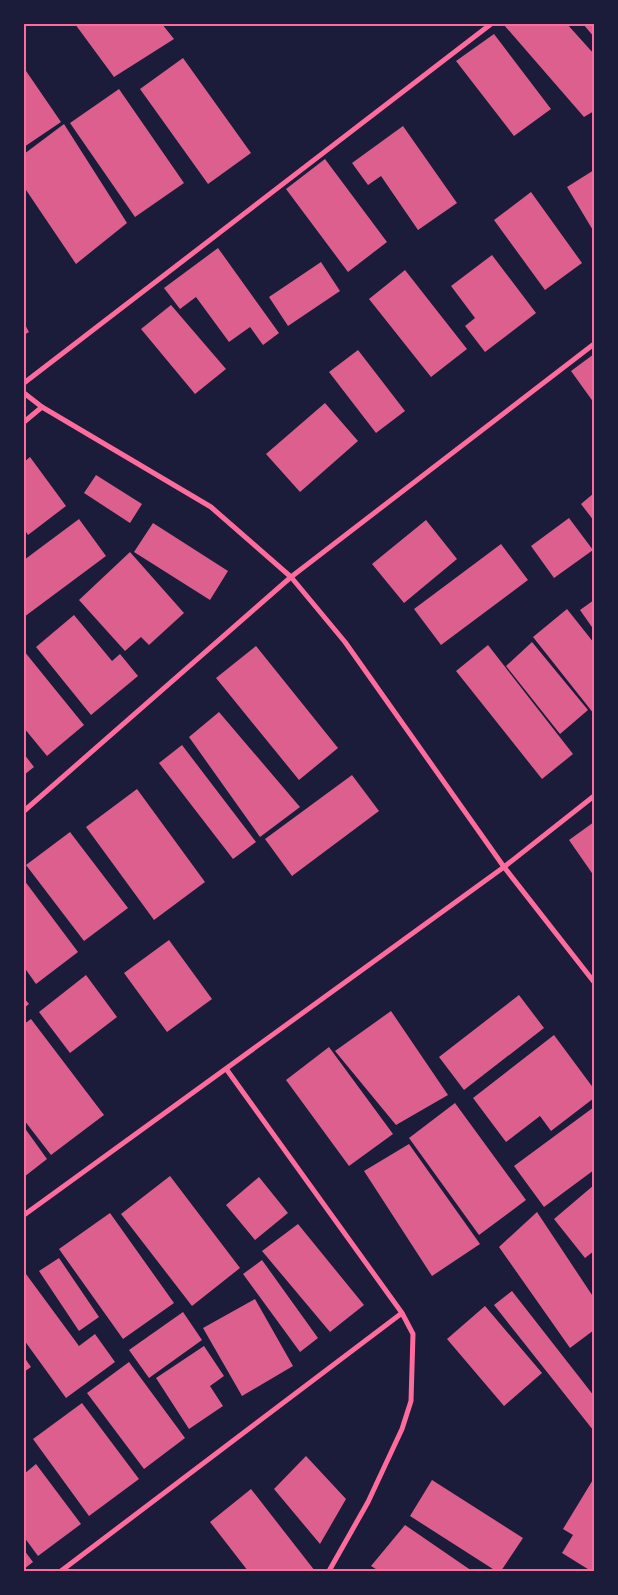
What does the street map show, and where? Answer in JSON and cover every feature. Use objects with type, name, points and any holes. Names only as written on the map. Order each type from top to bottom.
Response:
[{"type":"street","points":[[24,383],[491,24]]},
{"type":"street","points":[[24,811],[291,577],[594,344]]},
{"type":"street","points":[[24,393],[42,407],[211,508],[291,577],[345,642],[504,866],[594,982]]},
{"type":"street","points":[[24,422],[42,407]]},
{"type":"street","points":[[24,1215],[227,1070],[504,866],[594,796]]},
{"type":"street","points":[[227,1070],[402,1313],[413,1334],[411,1401],[402,1429],[368,1502],[329,1571]]},
{"type":"street","points":[[61,1571],[402,1313]]},
{"type":"building","points":[[75,24],[162,24],[174,39],[114,77]]},
{"type":"building","points":[[567,24],[594,54],[594,111],[584,117],[504,25]]},
{"type":"building","points":[[583,24],[594,24],[594,37]]},
{"type":"building","points":[[494,34],[551,109],[514,136],[456,61]]},
{"type":"building","points":[[183,58],[251,153],[208,184],[140,89]]},
{"type":"building","points":[[24,68],[61,122],[24,147]]},
{"type":"building","points":[[119,89],[184,183],[135,217],[70,123]]},
{"type":"building","points":[[64,124],[127,223],[76,264],[24,187],[24,154]]},
{"type":"building","points":[[403,126],[457,203],[418,230],[381,176],[368,185],[352,163]]},
{"type":"building","points":[[325,159],[387,242],[348,272],[286,189]]},
{"type":"building","points":[[594,170],[594,232],[567,187]]},
{"type":"building","points":[[531,192],[582,263],[545,290],[494,220]]},
{"type":"building","points":[[218,248],[279,333],[263,345],[250,327],[229,342],[196,297],[180,309],[164,288]]},
{"type":"building","points":[[492,255],[536,313],[485,352],[465,326],[475,318],[451,286]]},
{"type":"building","points":[[321,262],[340,291],[288,326],[269,297]]},
{"type":"building","points":[[405,270],[467,349],[431,377],[369,299]]},
{"type":"building","points":[[171,305],[226,369],[195,394],[141,329]]},
{"type":"building","points":[[24,323],[29,332],[24,335]]},
{"type":"building","points":[[358,350],[405,411],[376,433],[329,372]]},
{"type":"building","points":[[594,354],[594,403],[571,371]]},
{"type":"building","points":[[325,403],[358,441],[300,492],[266,454]]},
{"type":"building","points":[[30,457],[66,506],[28,535],[24,529],[24,462]]},
{"type":"building","points":[[96,475],[142,504],[130,523],[84,493]]},
{"type":"building","points":[[594,493],[594,521],[581,504]]},
{"type":"building","points":[[569,518],[593,550],[554,578],[531,546]]},
{"type":"building","points":[[79,519],[106,556],[24,617],[24,560]]},
{"type":"building","points":[[426,520],[457,559],[404,603],[372,564]]},
{"type":"building","points":[[153,523],[228,571],[210,600],[134,552]]},
{"type":"building","points":[[501,544],[528,580],[441,645],[414,609]]},
{"type":"building","points":[[130,552],[184,613],[149,645],[141,637],[125,651],[79,600]]},
{"type":"building","points":[[594,600],[594,630],[580,610]]},
{"type":"building","points":[[567,609],[594,643],[594,714],[533,637]]},
{"type":"building","points":[[74,615],[112,661],[120,654],[138,676],[91,715],[36,647]]},
{"type":"building","points":[[532,642],[588,710],[560,734],[506,666]]},
{"type":"building","points":[[488,645],[573,754],[542,779],[456,671]]},
{"type":"building","points":[[256,646],[338,748],[299,780],[216,678]]},
{"type":"building","points":[[24,651],[84,725],[47,756],[24,728]]},
{"type":"building","points":[[219,712],[300,807],[260,837],[189,737]]},
{"type":"building","points":[[182,745],[256,842],[233,859],[159,763]]},
{"type":"building","points":[[24,754],[34,767],[24,775]]},
{"type":"building","points":[[352,775],[379,811],[292,876],[265,839]]},
{"type":"building","points":[[137,789],[205,882],[154,920],[86,827]]},
{"type":"building","points":[[594,822],[594,876],[569,840]]},
{"type":"building","points":[[70,832],[128,908],[84,941],[26,865]]},
{"type":"building","points":[[24,880],[78,952],[36,984],[24,967]]},
{"type":"building","points":[[169,940],[212,999],[167,1032],[124,973]]},
{"type":"building","points":[[86,975],[117,1017],[70,1053],[39,1012]]},
{"type":"building","points":[[519,995],[544,1028],[464,1090],[439,1057]]},
{"type":"building","points":[[24,998],[29,1004],[24,1008]]},
{"type":"building","points":[[391,1011],[448,1095],[396,1125],[335,1051]]},
{"type":"building","points":[[31,1019],[104,1115],[51,1155],[24,1120],[24,1024]]},
{"type":"building","points":[[554,1035],[594,1089],[594,1098],[551,1131],[540,1116],[506,1142],[473,1098]]},
{"type":"building","points":[[329,1047],[393,1134],[349,1166],[286,1080]]},
{"type":"building","points":[[455,1103],[526,1200],[479,1235],[409,1138]]},
{"type":"building","points":[[594,1107],[594,1170],[544,1207],[514,1166]]},
{"type":"building","points":[[24,1127],[47,1159],[24,1177]]},
{"type":"building","points":[[409,1144],[480,1244],[432,1276],[364,1171]]},
{"type":"building","points":[[170,1176],[240,1268],[192,1306],[121,1214]]},
{"type":"building","points":[[259,1177],[288,1213],[255,1240],[226,1205]]},
{"type":"building","points":[[594,1185],[594,1251],[585,1258],[554,1219]]},
{"type":"building","points":[[537,1212],[594,1298],[594,1330],[570,1348],[499,1247]]},
{"type":"building","points":[[110,1213],[174,1303],[123,1339],[59,1249]]},
{"type":"building","points":[[298,1224],[364,1305],[330,1332],[262,1251]]},
{"type":"building","points":[[59,1258],[99,1317],[79,1331],[39,1271]]},
{"type":"building","points":[[262,1260],[318,1338],[300,1352],[243,1274]]},
{"type":"building","points":[[26,1274],[79,1346],[95,1334],[115,1362],[66,1398],[24,1340],[24,1276]]},
{"type":"building","points":[[512,1291],[594,1396],[593,1430],[494,1305]]},
{"type":"building","points":[[255,1299],[293,1366],[242,1396],[203,1328]]},
{"type":"building","points":[[485,1306],[542,1373],[504,1406],[447,1339]]},
{"type":"building","points":[[183,1312],[202,1340],[149,1378],[129,1350]]},
{"type":"building","points":[[204,1346],[224,1376],[210,1386],[223,1406],[189,1429],[156,1378]]},
{"type":"building","points":[[24,1357],[31,1367],[24,1372]]},
{"type":"building","points":[[129,1362],[185,1438],[144,1469],[87,1393]]},
{"type":"building","points":[[82,1403],[139,1479],[89,1516],[33,1439]]},
{"type":"building","points":[[306,1456],[346,1499],[320,1544],[274,1489]]},
{"type":"building","points":[[36,1464],[81,1524],[38,1556],[24,1537],[24,1474]]},
{"type":"building","points":[[594,1478],[594,1571],[591,1571],[562,1553],[573,1535],[563,1529]]},
{"type":"building","points":[[432,1480],[523,1538],[501,1571],[496,1571],[410,1516]]},
{"type":"building","points":[[251,1489],[315,1571],[248,1571],[210,1522]]},
{"type":"building","points":[[405,1525],[472,1571],[379,1571],[371,1566]]},
{"type":"building","points":[[24,1550],[33,1562],[24,1569]]}]
